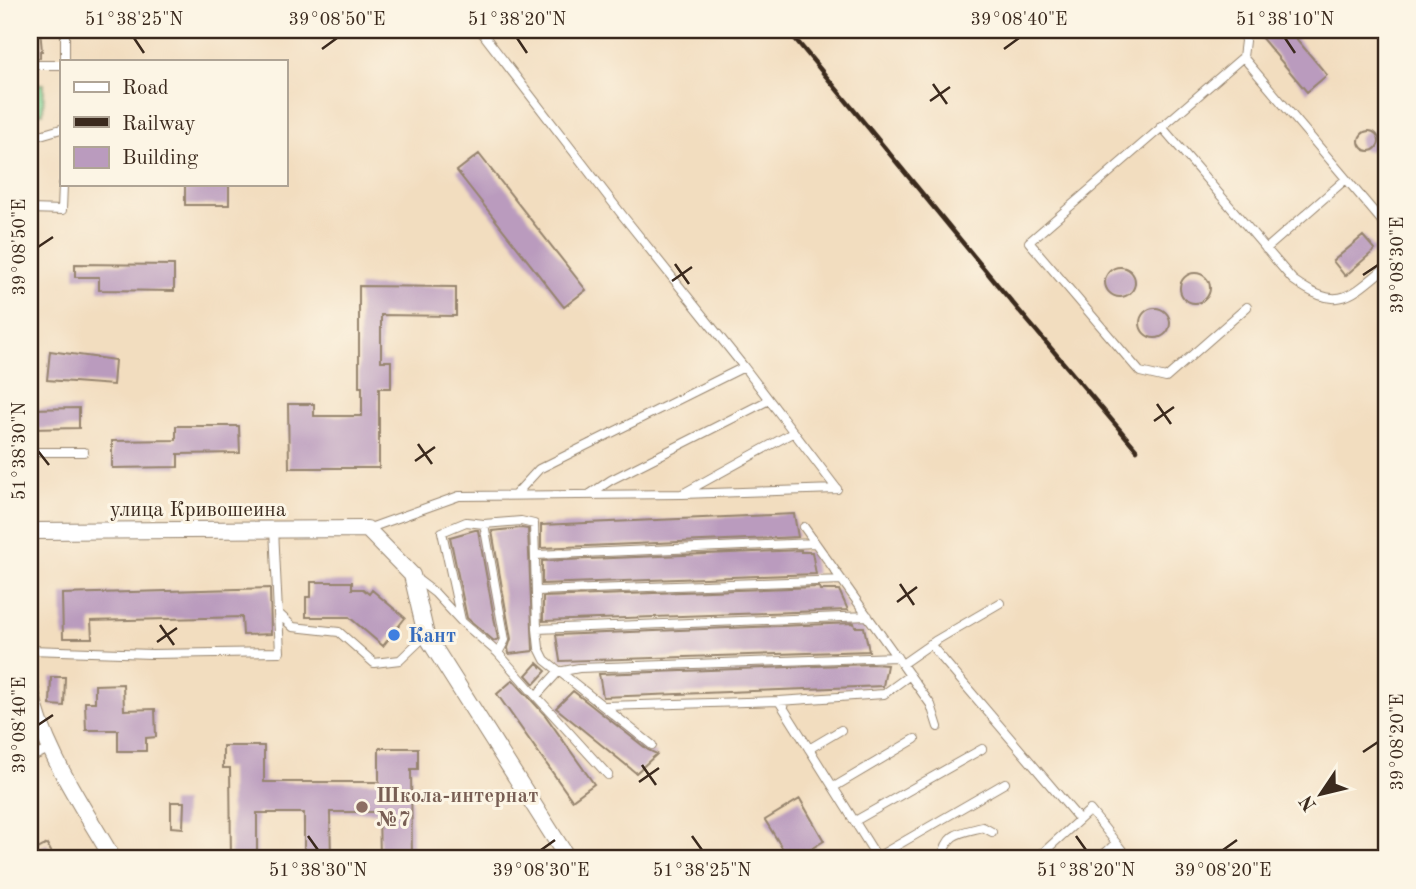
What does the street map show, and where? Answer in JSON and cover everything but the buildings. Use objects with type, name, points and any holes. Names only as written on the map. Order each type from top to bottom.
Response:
[{"type":"street","name":"улица Кривошеина","points":[[30,531],[367,529]]},
{"type":"street","points":[[367,529],[412,575],[426,635],[568,859]]},
{"type":"street","points":[[30,687],[35,715],[113,859]]},
{"type":"lane","points":[[63,60],[65,30]]},
{"type":"lane","points":[[367,529],[459,496],[682,494],[837,489],[744,367],[622,216],[480,30]]},
{"type":"lane","points":[[1243,30],[1243,57],[1029,242],[1140,372],[1166,378],[1247,307]]},
{"type":"lane","points":[[1243,57],[1386,226]]},
{"type":"lane","points":[[30,65],[60,63]]},
{"type":"lane","points":[[1161,126],[1293,280],[1310,293],[1340,299],[1354,294],[1386,267]]},
{"type":"lane","points":[[30,138],[60,129]]},
{"type":"lane","points":[[1266,249],[1346,179]]},
{"type":"lane","points":[[30,209],[62,210],[63,186]]},
{"type":"lane","points":[[515,495],[539,469],[744,367]]},
{"type":"lane","points":[[590,495],[611,480],[769,400]]},
{"type":"lane","points":[[682,494],[794,432]]},
{"type":"lane","points":[[30,452],[84,452]]},
{"type":"lane","points":[[461,621],[442,532],[466,522],[534,524],[537,629],[539,648],[545,660],[652,745]]},
{"type":"lane","points":[[484,524],[505,640],[498,653]]},
{"type":"lane","points":[[804,527],[931,705],[938,726]]},
{"type":"lane","points":[[30,650],[152,654],[281,652],[274,529]]},
{"type":"lane","points":[[536,555],[815,543]]},
{"type":"lane","points":[[412,575],[435,593],[461,621],[498,653],[608,775]]},
{"type":"lane","points":[[537,591],[842,580]]},
{"type":"lane","points":[[536,696],[558,672],[579,668],[900,661],[1000,603]]},
{"type":"lane","points":[[278,612],[293,627],[339,632],[374,663],[400,660],[426,635]]},
{"type":"lane","points":[[537,629],[868,616]]},
{"type":"lane","points":[[930,644],[1079,819]]},
{"type":"lane","points":[[605,706],[779,701],[884,694],[909,675]]},
{"type":"lane","points":[[779,701],[877,857],[1005,783]]},
{"type":"lane","points":[[809,749],[841,730]]},
{"type":"lane","points":[[834,787],[915,739]]},
{"type":"lane","points":[[30,758],[51,748]]},
{"type":"lane","points":[[855,821],[982,750]]},
{"type":"lane","points":[[1036,859],[1090,810],[1129,859]]},
{"type":"lane","points":[[942,859],[945,844],[954,835],[983,827],[992,832]]},
{"type":"lane","points":[[1099,859],[1116,843]]},
{"type":"green space","points":[[30,84],[44,84],[43,113],[30,112]]},
{"type":"railway","points":[[788,30],[1137,450]]},
{"type":"place","name":"Кант","points":[[394,635]]},
{"type":"place","name":"Школа-интернат №7","points":[[362,807]]}]
